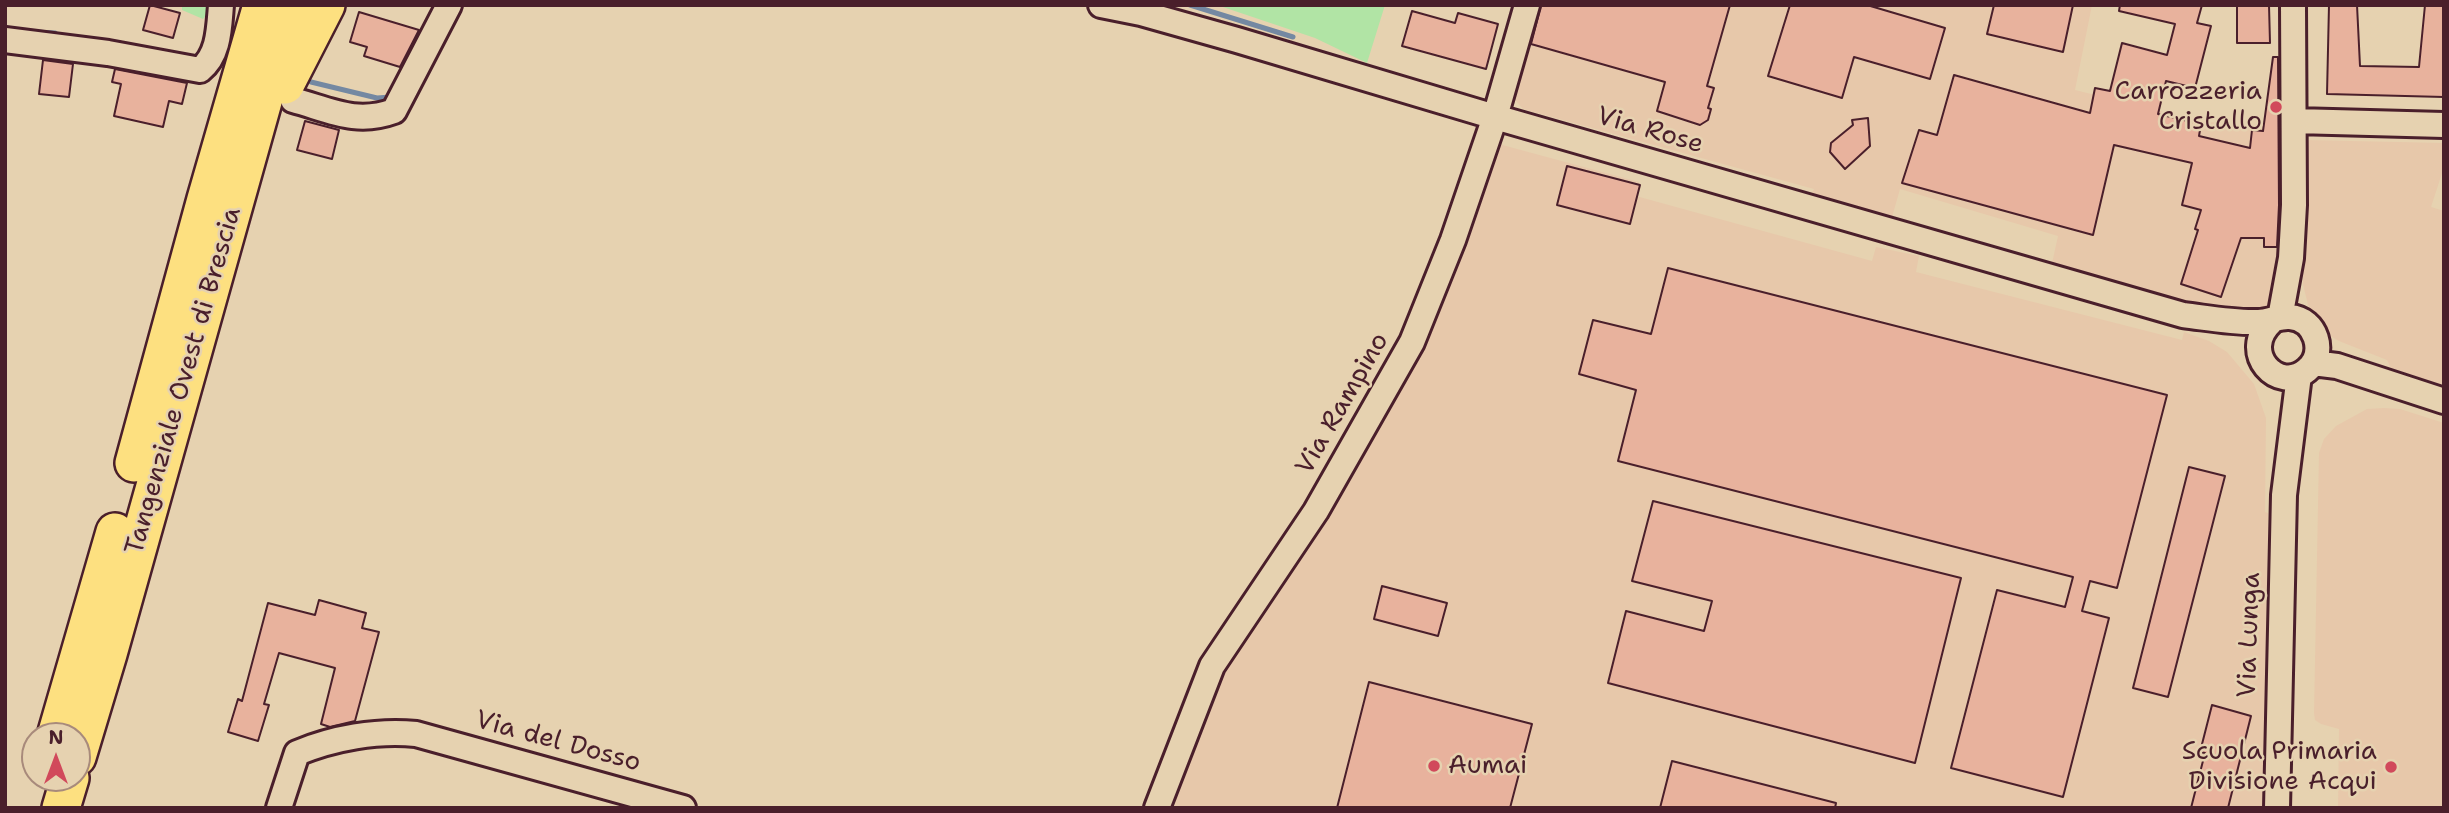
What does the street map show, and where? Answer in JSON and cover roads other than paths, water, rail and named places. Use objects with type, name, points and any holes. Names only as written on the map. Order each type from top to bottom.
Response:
[{"type":"highway","points":[[241,5],[238,34],[206,149],[220,200],[259,163],[285,83],[326,5]]},
{"type":"highway","name":"Tangenziale Ovest di Brescia","points":[[88,722],[108,654],[220,200],[262,5]]},
{"type":"highway","name":"Tangenziale Ovest di Brescia","points":[[60,722],[118,521],[220,200],[290,5]]},
{"type":"street","points":[[5,40],[108,53],[200,71],[209,63],[219,37],[221,5]]},
{"type":"street","points":[[293,100],[358,118],[378,117],[394,111],[449,5]]},
{"type":"street","name":"Via Rose","points":[[1101,5],[1141,13],[1237,40],[2183,315],[2237,323],[2276,320]]},
{"type":"street","name":"Via Rampino","points":[[1157,808],[1212,666],[1316,510],[1412,342],[1453,240],[1495,117],[1527,5]]},
{"type":"street","points":[[2292,5],[2295,121],[2291,258],[2276,320],[2259,337],[2261,361],[2280,376],[2306,369],[2337,366],[2434,397]]},
{"type":"street","points":[[2295,121],[2444,125]]},
{"type":"street","points":[[2291,258],[2298,291],[2318,344],[2306,369]]},
{"type":"street","name":"Via Rose","points":[[2183,315],[2231,338],[2261,361]]},
{"type":"street","points":[[2276,320],[2301,320],[2340,350],[2434,397]]},
{"type":"street","name":"Via Lunga","points":[[2261,361],[2274,387],[2281,411],[2286,464],[2278,672],[2277,808]]},
{"type":"street","name":"Via Lunga","points":[[2286,464],[2306,369]]},
{"type":"street","name":"Via del Dosso","points":[[279,808],[297,753],[319,744],[391,732],[416,734],[683,808]]},
{"type":"waterway","points":[[1190,5],[1293,37]]},
{"type":"waterway","points":[[34,32],[55,33]]},
{"type":"waterway","points":[[311,82],[377,98],[391,97]]},
{"type":"place","name":"Carrozzeria Cristallo","points":[[2276,107]]},
{"type":"place","name":"Aumai","points":[[1434,766]]},
{"type":"place","name":"Scuola Primaria Divisione Acqui","points":[[2391,767]]}]
